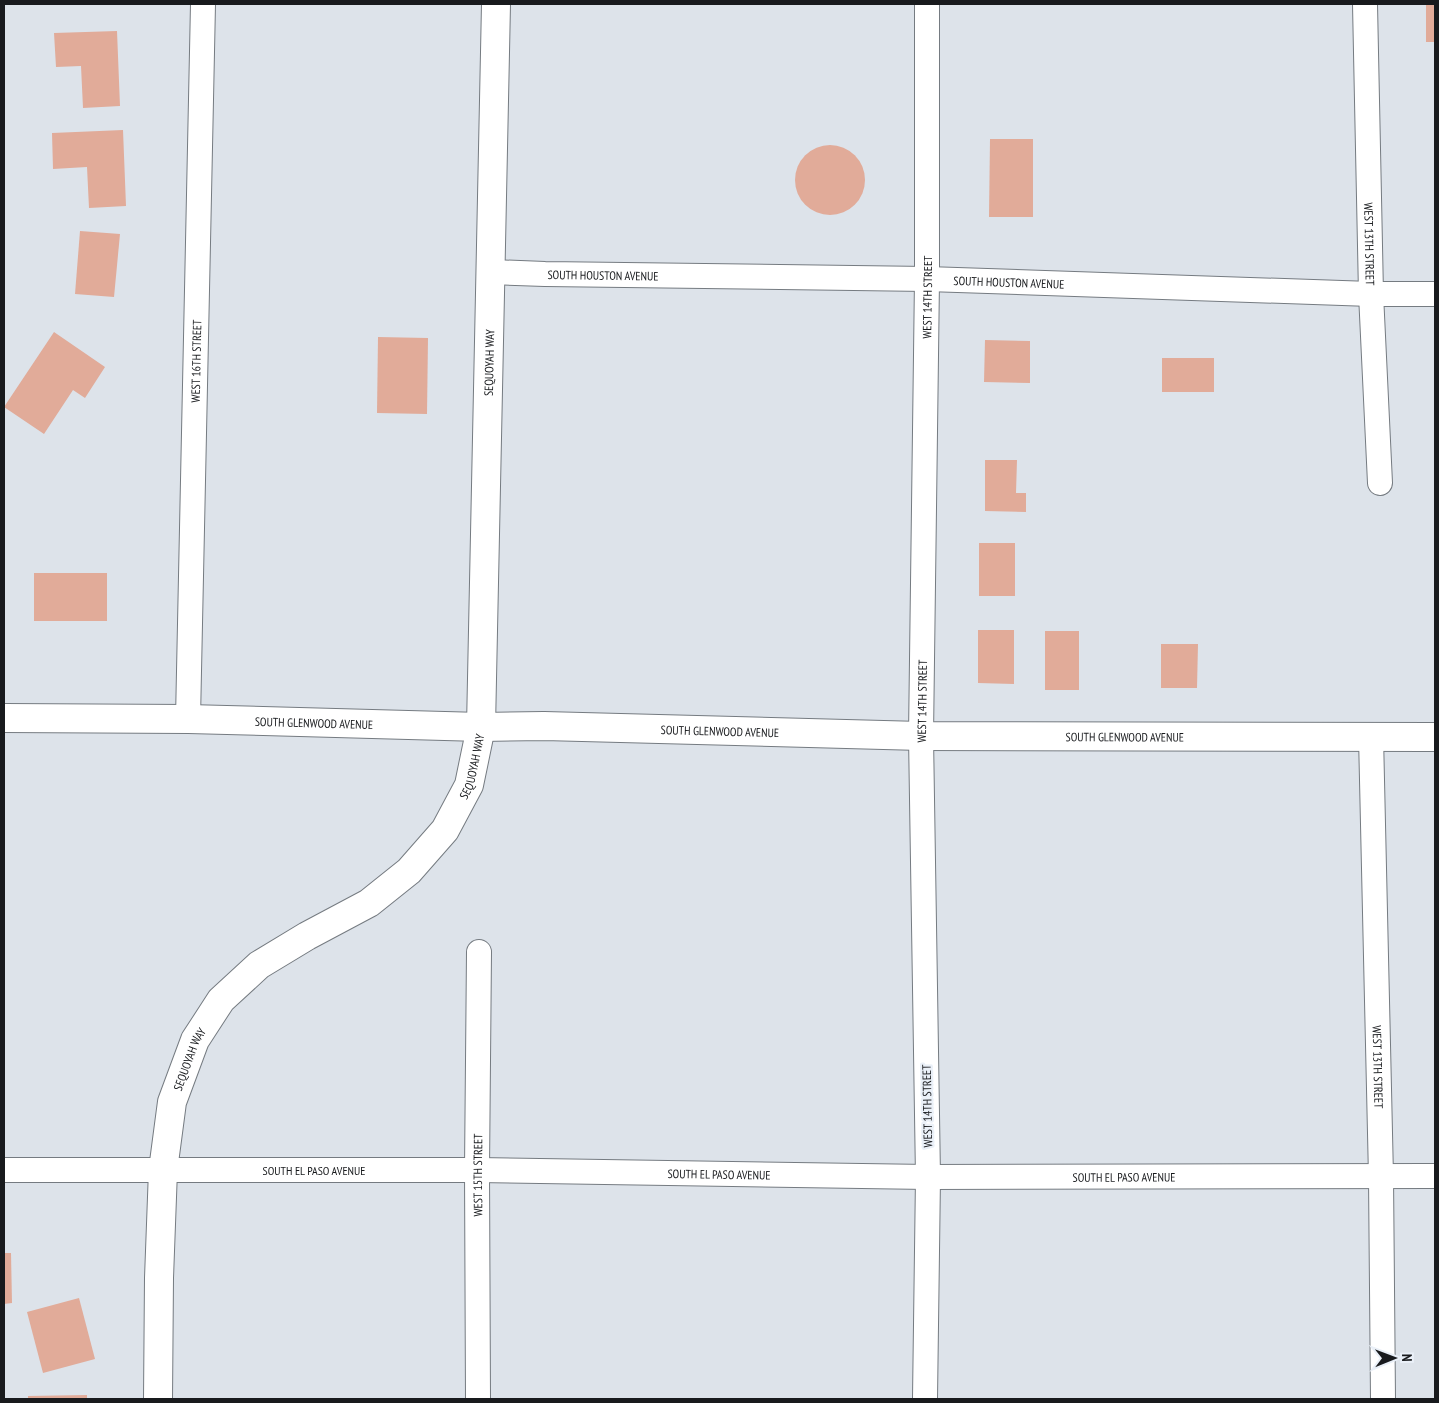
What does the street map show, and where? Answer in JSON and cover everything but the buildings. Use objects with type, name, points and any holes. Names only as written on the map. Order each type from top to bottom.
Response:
[{"type":"street","name":"WEST 16TH STREET","points":[[188,719],[203,4]]},
{"type":"street","name":"SEQUOYAH WAY","points":[[158,1399],[159,1278],[163,1170],[172,1102],[195,1040],[221,1000],[259,965],[307,936],[369,903],[409,871],[445,830],[469,785],[481,727],[496,4]]},
{"type":"street","name":"WEST 14TH STREET","points":[[925,1399],[928,1177],[921,736],[927,279],[927,4]]},
{"type":"street","name":"WEST 13TH STREET","points":[[1365,4],[1371,294],[1380,483]]},
{"type":"street","name":"SOUTH HOUSTON AVENUE","points":[[491,272],[927,279],[1371,294],[1435,294]]},
{"type":"street","name":"SOUTH GLENWOOD AVENUE","points":[[4,718],[188,719],[921,736],[1435,736]]},
{"type":"street","name":"WEST 13TH STREET","points":[[1371,736],[1381,1177],[1383,1399]]},
{"type":"street","name":"WEST 15TH STREET","points":[[478,1399],[477,1170],[479,952]]},
{"type":"street","name":"SOUTH EL PASO AVENUE","points":[[4,1170],[477,1170],[928,1177],[1435,1176]]}]
